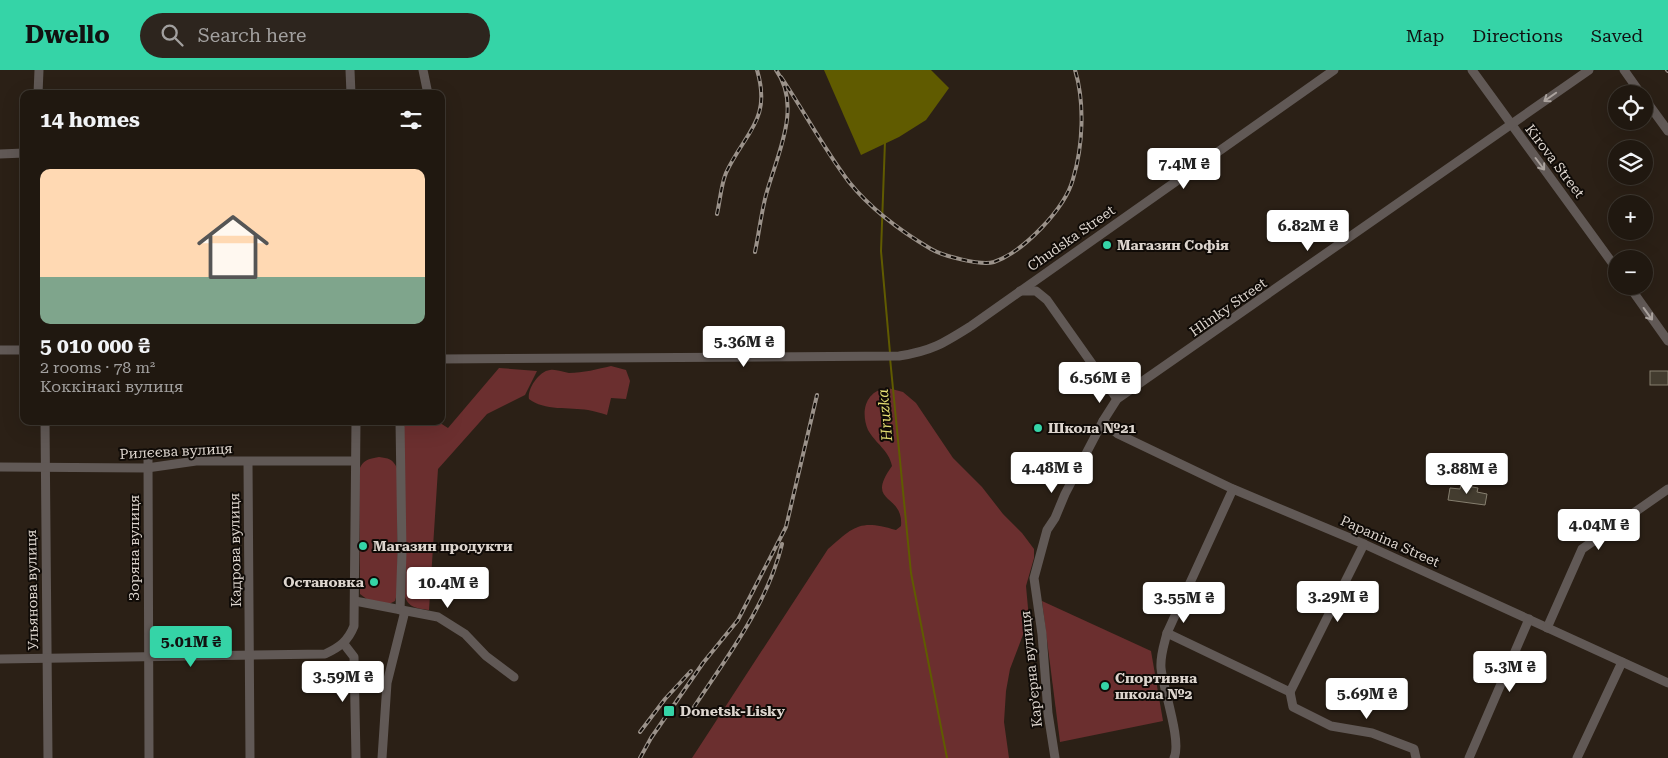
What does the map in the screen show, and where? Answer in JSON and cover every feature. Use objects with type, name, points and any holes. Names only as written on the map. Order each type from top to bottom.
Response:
[{"type":"street","points":[[38,70],[38,90]]},
{"type":"street","points":[[350,70],[351,90]]},
{"type":"street","points":[[422,70],[427,90]]},
{"type":"street","name":"Chudska Street","points":[[445,359],[900,356],[924,352],[938,347],[1020,291],[1334,70]]},
{"type":"street","name":"Kirova Street","points":[[1472,70],[1608,257]]},
{"type":"street","name":"Hlinky Street","points":[[1034,578],[1047,530],[1055,518],[1065,494],[1103,421],[1117,399],[1589,70]]},
{"type":"street","points":[[1624,70],[1635,85]]},
{"type":"street","points":[[1653,110],[1668,131]]},
{"type":"street","points":[[0,154],[20,153]]},
{"type":"street","points":[[1020,291],[1036,291],[1047,300],[1117,399]]},
{"type":"street","points":[[1635,295],[1668,341]]},
{"type":"street","points":[[0,350],[20,350]]},
{"type":"street","name":"Papanina Street","points":[[1103,421],[1118,434],[1233,489],[1364,544],[1668,683]]},
{"type":"street","name":"Ульянова вулиця","points":[[45,425],[48,758]]},
{"type":"street","points":[[0,659],[325,654],[344,644],[354,626],[356,425]]},
{"type":"street","points":[[382,758],[387,683],[403,610],[400,425]]},
{"type":"street","name":"Зоряна вулиця","points":[[148,457],[149,758]]},
{"type":"street","name":"Рилєєва вулиця","points":[[0,468],[147,468],[196,461],[354,461]]},
{"type":"street","name":"Кадрова вулиця","points":[[248,462],[250,758]]},
{"type":"street","points":[[1547,628],[1582,549],[1668,488]]},
{"type":"street","points":[[1174,758],[1175,740],[1161,669],[1161,656],[1167,633],[1233,489]]},
{"type":"street","points":[[1364,544],[1290,692],[1293,707],[1331,726],[1372,733],[1414,749],[1416,758]]},
{"type":"street","name":"Кар’єрна вулиця","points":[[1034,578],[1042,634],[1048,713],[1055,758]]},
{"type":"street","points":[[355,601],[438,617],[465,634],[486,656],[514,678]]},
{"type":"street","points":[[1469,758],[1529,619]]},
{"type":"street","points":[[1167,633],[1290,692]]},
{"type":"street","points":[[344,644],[354,657],[356,758]]},
{"type":"street","points":[[1578,758],[1622,662]]},
{"type":"shaded area","points":[[824,70],[931,70],[949,88],[926,120],[899,137],[861,155]]},
{"type":"shaded area","points":[[611,366],[626,370],[630,381],[626,399],[611,398],[607,415],[588,410],[550,407],[535,403],[529,399],[530,390],[535,381],[546,371],[555,370],[574,373]]},
{"type":"shaded area","points":[[499,368],[537,371],[525,395],[487,414],[438,469],[429,610],[410,605],[404,594],[404,427],[405,425],[443,425],[448,428]]},
{"type":"shaded area","points":[[888,388],[903,392],[916,403],[953,458],[982,487],[1034,549],[1034,558],[1026,586],[1029,619],[1010,669],[1006,691],[1004,722],[1009,758],[692,758],[828,549],[851,530],[858,527],[874,525],[896,530],[901,526],[897,508],[883,493],[882,487],[884,478],[892,466],[888,455],[868,430],[865,416],[865,409],[870,397],[880,390]]},
{"type":"shaded area","points":[[379,457],[390,459],[397,468],[398,590],[395,601],[389,604],[368,600],[360,594],[359,470],[366,460]]},
{"type":"shaded area","name":"Спортивна школа №2","points":[[1042,601],[1151,651],[1163,721],[1060,742]]},
{"type":"building","points":[[1650,371],[1668,371],[1668,385],[1650,385]]},
{"type":"building","points":[[1461,485],[1478,488],[1477,492],[1487,494],[1485,505],[1448,500],[1450,488],[1460,489]]},
{"type":"waterway","name":"Hruzka","points":[[885,141],[881,251],[890,353]]},
{"type":"waterway","name":"Hruzka","points":[[890,358],[911,573],[947,758]]},
{"type":"railway","points":[[717,214],[726,173],[759,114],[761,87],[757,70]]},
{"type":"railway","points":[[755,252],[764,202],[781,149],[787,116],[784,84],[776,70]]},
{"type":"railway","points":[[781,77],[849,182],[857,192],[887,219],[937,252],[962,260],[988,263],[1005,257],[1030,239],[1052,216],[1068,191],[1079,153],[1082,124],[1080,96],[1075,70]]},
{"type":"railway","points":[[640,758],[651,738],[703,663],[738,620],[786,527],[817,395]]},
{"type":"railway","points":[[688,716],[755,612],[766,590],[782,544]]},
{"type":"railway","points":[[640,732],[665,699],[691,671]]},
{"type":"place","name":"Магазин Софія","points":[[1107,245]]},
{"type":"place","name":"Школа №21","points":[[1038,428]]},
{"type":"place","name":"Магазин продукти","points":[[363,546]]},
{"type":"place","name":"Остановка","points":[[374,582]]},
{"type":"place","name":"Спортивна школа №2","points":[[1105,686]]},
{"type":"place","name":"Donetsk-Lisky","points":[[669,711]]}]
